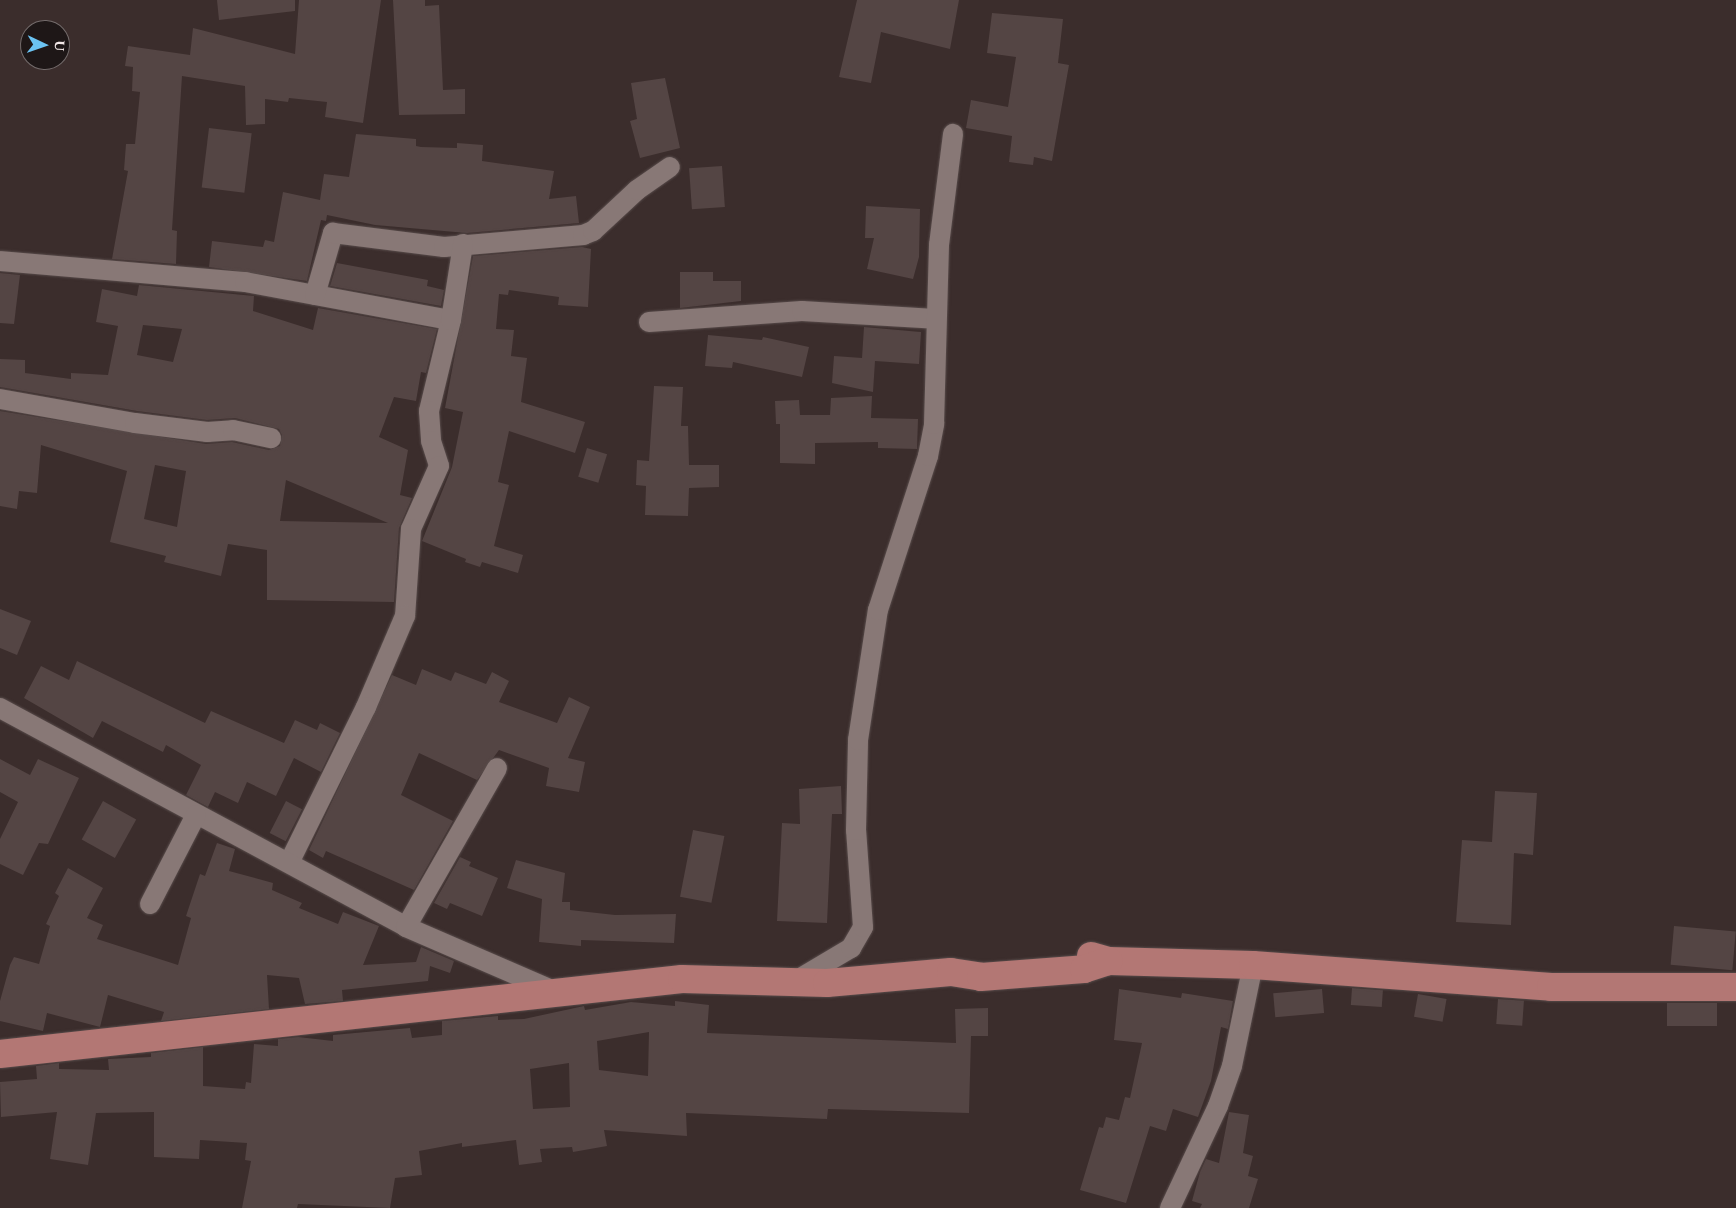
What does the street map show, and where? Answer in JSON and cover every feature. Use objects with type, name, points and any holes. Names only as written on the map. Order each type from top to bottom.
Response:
[{"type":"main road","points":[[0,1054],[682,979],[791,983],[863,982],[980,968],[1091,961],[1252,965],[1551,987],[1736,987]]},
{"type":"street","points":[[791,983],[851,948],[863,927],[856,830],[859,730],[878,610],[928,456],[934,424],[935,319],[939,245],[953,134]]},
{"type":"street","points":[[315,295],[333,233],[421,246],[565,237],[594,231],[636,190],[670,167]]},
{"type":"street","points":[[290,861],[366,707],[405,616],[411,529],[439,466],[430,441],[429,411],[451,320],[463,244]]},
{"type":"street","points":[[0,261],[245,282],[451,320]]},
{"type":"street","points":[[649,322],[802,311],[935,319]]},
{"type":"street","points":[[0,399],[135,423],[207,432],[233,430],[271,438]]},
{"type":"street","points":[[0,708],[196,815],[290,861],[406,927],[556,992]]},
{"type":"street","points":[[406,927],[497,768]]},
{"type":"street","points":[[150,904],[196,815]]},
{"type":"street","points":[[1170,1208],[1223,1090],[1252,965]]},
{"type":"building","points":[[217,0],[295,0],[295,11],[219,20]]},
{"type":"building","points":[[299,0],[381,0],[363,123],[325,117],[327,102],[289,98],[288,102],[265,99],[265,124],[246,125],[245,86],[182,76],[172,230],[177,231],[176,264],[112,259],[128,171],[124,170],[126,144],[135,144],[140,92],[132,91],[133,67],[125,66],[128,46],[190,55],[193,28],[295,54]]},
{"type":"building","points":[[393,0],[425,0],[425,6],[439,5],[443,90],[465,89],[465,114],[399,115]]},
{"type":"building","points":[[857,0],[959,0],[950,49],[881,32],[871,83],[839,77]]},
{"type":"building","points":[[992,13],[1063,19],[1058,63],[1069,65],[1052,161],[1034,157],[1033,165],[1009,162],[1012,136],[966,128],[971,100],[1008,107],[1016,57],[987,53]]},
{"type":"building","points":[[665,78],[680,148],[640,158],[630,121],[637,119],[631,83]]},
{"type":"building","points":[[209,128],[252,133],[244,193],[202,188]]},
{"type":"building","points":[[356,134],[416,139],[416,146],[421,147],[457,148],[457,143],[483,145],[482,161],[554,171],[549,199],[576,196],[579,223],[467,233],[375,225],[327,215],[326,221],[321,220],[307,281],[209,267],[212,241],[263,247],[265,240],[274,242],[283,192],[320,200],[324,174],[349,177]]},
{"type":"building","points":[[722,166],[725,207],[692,209],[689,168]]},
{"type":"building","points":[[866,206],[920,209],[919,257],[913,279],[867,269],[874,238],[865,238]]},
{"type":"building","points":[[582,247],[591,249],[588,307],[558,305],[559,297],[509,290],[508,295],[499,294],[496,329],[514,330],[511,356],[527,358],[521,402],[585,422],[575,453],[509,431],[498,482],[509,485],[494,546],[523,555],[518,573],[482,562],[480,567],[465,562],[466,559],[422,541],[452,467],[463,412],[445,408],[473,256]]},
{"type":"building","points":[[337,263],[428,280],[427,286],[444,290],[441,306],[330,286]]},
{"type":"building","points":[[680,272],[713,272],[713,281],[741,281],[741,301],[680,308]]},
{"type":"building","points":[[0,273],[20,275],[14,324],[0,323]]},
{"type":"building","points":[[139,285],[254,296],[253,311],[313,330],[318,308],[437,329],[426,373],[421,372],[416,401],[394,397],[379,437],[408,450],[400,495],[412,498],[399,528],[394,602],[267,600],[267,550],[228,544],[221,576],[164,562],[166,556],[110,542],[127,471],[41,445],[37,493],[19,491],[17,509],[0,506],[0,411],[206,444],[232,442],[269,450],[280,446],[282,435],[279,429],[235,418],[207,420],[137,411],[0,387],[0,359],[25,360],[25,373],[71,379],[71,373],[108,375],[118,326],[96,322],[102,289],[137,296]],"holes":[[[143,325],[182,329],[173,362],[137,355]],[[155,465],[186,471],[177,527],[144,519]],[[286,480],[388,523],[280,521]]]},
{"type":"building","points":[[864,327],[921,332],[919,364],[875,361],[873,392],[832,383],[834,356],[862,358]]},
{"type":"building","points":[[708,335],[762,340],[763,337],[809,347],[802,377],[733,362],[732,368],[705,366]]},
{"type":"building","points":[[654,386],[683,387],[681,426],[688,426],[689,465],[719,465],[719,487],[689,488],[688,516],[645,515],[646,486],[636,485],[637,460],[649,461]]},
{"type":"building","points":[[872,396],[871,418],[918,419],[917,449],[878,448],[878,442],[815,443],[815,464],[780,463],[780,424],[776,424],[775,401],[799,400],[800,415],[830,415],[831,398]]},
{"type":"building","points":[[587,448],[607,454],[598,483],[578,477]]},
{"type":"building","points":[[0,609],[31,621],[17,655],[0,648]]},
{"type":"building","points":[[77,661],[205,723],[211,711],[284,743],[295,720],[317,730],[320,723],[340,733],[321,772],[294,758],[276,796],[247,782],[238,803],[215,792],[208,807],[186,795],[201,765],[166,745],[163,752],[102,721],[93,738],[24,698],[41,666],[69,680]]},
{"type":"building","points":[[422,669],[451,681],[455,672],[486,684],[492,672],[509,681],[499,702],[557,723],[569,697],[590,707],[568,758],[585,762],[579,792],[546,786],[549,768],[499,750],[477,780],[419,753],[401,795],[453,821],[414,890],[326,851],[323,858],[309,850],[392,675],[416,685]]},
{"type":"building","points":[[0,759],[30,775],[38,759],[79,778],[48,844],[39,843],[23,875],[0,864],[0,839],[18,802],[0,792]]},
{"type":"building","points":[[841,786],[842,814],[832,814],[827,923],[777,921],[782,823],[800,824],[799,789]]},
{"type":"building","points":[[1495,791],[1537,793],[1533,855],[1514,853],[1511,925],[1456,922],[1462,840],[1492,842]]},
{"type":"building","points":[[103,801],[136,819],[115,858],[82,839]]},
{"type":"building","points":[[286,801],[302,809],[286,841],[270,833]]},
{"type":"building","points":[[693,830],[724,836],[711,903],[680,897]]},
{"type":"building","points":[[217,843],[235,849],[229,871],[273,883],[272,890],[302,903],[299,908],[338,924],[343,912],[379,926],[363,965],[416,962],[421,947],[454,961],[450,973],[430,966],[428,981],[342,990],[343,1001],[305,1004],[299,978],[267,975],[269,1009],[161,1021],[164,1012],[108,995],[100,1027],[47,1013],[43,1031],[0,1021],[0,1001],[10,965],[14,957],[39,964],[50,926],[46,924],[59,896],[55,893],[68,868],[103,888],[87,918],[103,925],[97,939],[178,965],[191,918],[186,916],[200,874],[205,876]]},
{"type":"building","points":[[460,857],[471,862],[469,866],[498,878],[482,916],[450,903],[447,909],[434,903]]},
{"type":"building","points":[[516,860],[565,873],[562,902],[570,902],[570,910],[615,915],[676,914],[674,943],[581,940],[581,946],[539,942],[542,899],[507,888]]},
{"type":"building","points":[[1674,926],[1736,931],[1732,970],[1671,965]]},
{"type":"building","points":[[1352,988],[1383,990],[1382,1007],[1351,1005]]},
{"type":"building","points":[[1119,989],[1181,998],[1182,993],[1233,1001],[1228,1029],[1221,1027],[1211,1081],[1198,1117],[1173,1109],[1166,1131],[1150,1126],[1126,1203],[1080,1190],[1099,1127],[1103,1128],[1106,1117],[1119,1120],[1125,1097],[1130,1098],[1142,1043],[1114,1040]]},
{"type":"building","points":[[1322,989],[1324,1013],[1275,1017],[1273,993]]},
{"type":"building","points":[[1418,994],[1447,999],[1443,1022],[1414,1017]]},
{"type":"building","points":[[1498,999],[1524,1001],[1522,1026],[1496,1024]]},
{"type":"building","points":[[675,1001],[709,1005],[707,1033],[956,1043],[955,1009],[988,1008],[988,1036],[971,1036],[969,1113],[828,1109],[827,1119],[686,1113],[687,1136],[604,1130],[607,1146],[573,1152],[572,1147],[540,1149],[542,1162],[519,1165],[516,1140],[462,1147],[462,1143],[419,1151],[422,1175],[395,1178],[390,1208],[298,1204],[297,1208],[242,1208],[251,1161],[245,1160],[247,1143],[200,1140],[199,1159],[154,1157],[154,1112],[96,1113],[88,1165],[50,1159],[57,1112],[1,1117],[0,1082],[37,1079],[36,1066],[59,1063],[59,1069],[109,1070],[108,1059],[151,1057],[151,1053],[203,1047],[203,1086],[245,1089],[246,1082],[251,1083],[254,1044],[278,1046],[278,1039],[298,1037],[333,1041],[333,1035],[410,1028],[412,1038],[442,1035],[442,1021],[498,1016],[498,1020],[524,1019],[584,1006],[585,1010],[631,1002],[675,1006]],"holes":[[[649,1032],[648,1076],[599,1070],[597,1041]],[[569,1063],[570,1107],[533,1109],[530,1069]]]},
{"type":"building","points":[[1667,1003],[1717,1003],[1717,1026],[1667,1026]]},
{"type":"building","points":[[1229,1112],[1249,1115],[1243,1153],[1253,1156],[1248,1176],[1258,1179],[1249,1208],[1200,1208],[1202,1204],[1192,1201],[1200,1172],[1206,1159],[1219,1163]]}]
